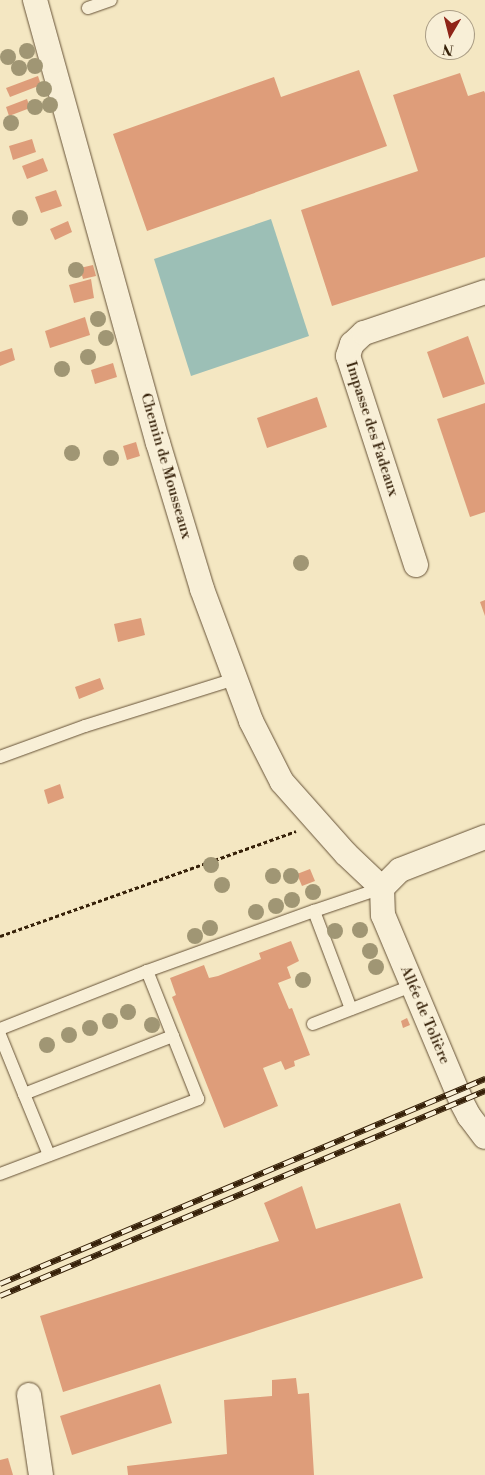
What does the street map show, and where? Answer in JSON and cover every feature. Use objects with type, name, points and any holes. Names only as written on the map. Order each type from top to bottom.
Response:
[{"type":"street","name":"Chemin de Mousseaux","points":[[35,0],[158,443],[202,589],[251,721],[282,782],[346,854],[382,888]]},
{"type":"street","name":"Impasse des Fadeaux","points":[[416,565],[348,356],[352,344],[364,334],[485,292]]},
{"type":"street","points":[[382,888],[400,870],[485,836]]},
{"type":"street","name":"Allée de Tolière","points":[[382,888],[383,915],[414,985],[461,1101],[468,1116],[485,1136]]},
{"type":"street","points":[[29,1395],[41,1475]]},
{"type":"lane","points":[[88,8],[111,0]]},
{"type":"lane","points":[[0,757],[84,726],[236,679]]},
{"type":"lane","points":[[0,1029],[147,971],[382,888]]},
{"type":"lane","points":[[314,911],[351,1009]]},
{"type":"lane","points":[[0,1174],[198,1099],[147,971]]},
{"type":"lane","points":[[313,1024],[414,985]]},
{"type":"lane","points":[[0,1035],[49,1156]]},
{"type":"lane","points":[[24,1094],[173,1036]]},
{"type":"path","points":[[0,936],[318,823]]},
{"type":"water","points":[[271,219],[309,336],[191,376],[154,259]]},
{"type":"building","points":[[359,70],[387,146],[147,231],[113,134],[274,77],[281,97]]},
{"type":"building","points":[[460,73],[468,96],[484,91],[485,93],[485,257],[332,306],[301,210],[418,171],[393,95]]},
{"type":"building","points":[[38,76],[41,85],[10,97],[6,88]]},
{"type":"building","points":[[27,99],[30,108],[9,116],[6,107]]},
{"type":"building","points":[[32,139],[36,152],[13,160],[9,146]]},
{"type":"building","points":[[43,158],[48,171],[27,179],[22,166]]},
{"type":"building","points":[[56,190],[62,206],[41,213],[35,197]]},
{"type":"building","points":[[68,221],[72,232],[55,240],[50,229]]},
{"type":"building","points":[[93,265],[96,276],[83,279],[80,268]]},
{"type":"building","points":[[91,279],[94,298],[74,303],[69,285]]},
{"type":"building","points":[[85,317],[90,335],[50,348],[45,331]]},
{"type":"building","points":[[468,336],[485,384],[443,398],[427,352]]},
{"type":"building","points":[[12,348],[15,360],[0,366],[0,352]]},
{"type":"building","points":[[113,363],[117,377],[95,384],[91,370]]},
{"type":"building","points":[[317,397],[327,427],[267,448],[257,418]]},
{"type":"building","points":[[485,403],[485,512],[470,517],[437,419]]},
{"type":"building","points":[[136,442],[140,456],[127,460],[123,446]]},
{"type":"building","points":[[485,600],[485,616],[480,602]]},
{"type":"building","points":[[141,618],[145,635],[118,642],[114,624]]},
{"type":"building","points":[[100,678],[104,689],[79,699],[75,687]]},
{"type":"building","points":[[60,784],[64,798],[48,804],[44,790]]},
{"type":"building","points":[[310,869],[315,881],[302,886],[297,874]]},
{"type":"building","points":[[291,941],[299,961],[287,967],[291,978],[278,983],[289,1009],[292,1008],[310,1055],[294,1061],[295,1066],[285,1070],[281,1061],[263,1068],[278,1106],[224,1128],[172,997],[176,995],[170,978],[204,965],[209,978],[218,976],[261,959],[259,953]]},
{"type":"building","points":[[407,1018],[410,1025],[403,1028],[401,1021]]},
{"type":"building","points":[[302,1186],[316,1229],[400,1203],[423,1278],[63,1392],[40,1316],[279,1241],[264,1203]]},
{"type":"building","points":[[296,1378],[298,1394],[309,1393],[314,1475],[128,1475],[127,1466],[227,1454],[224,1400],[272,1396],[272,1380]]},
{"type":"building","points":[[160,1384],[172,1423],[72,1455],[60,1416]]},
{"type":"building","points":[[8,1458],[13,1475],[0,1475],[0,1460]]},
{"type":"railway","points":[[0,1284],[485,1079]]},
{"type":"railway","points":[[0,1296],[485,1091]]}]
